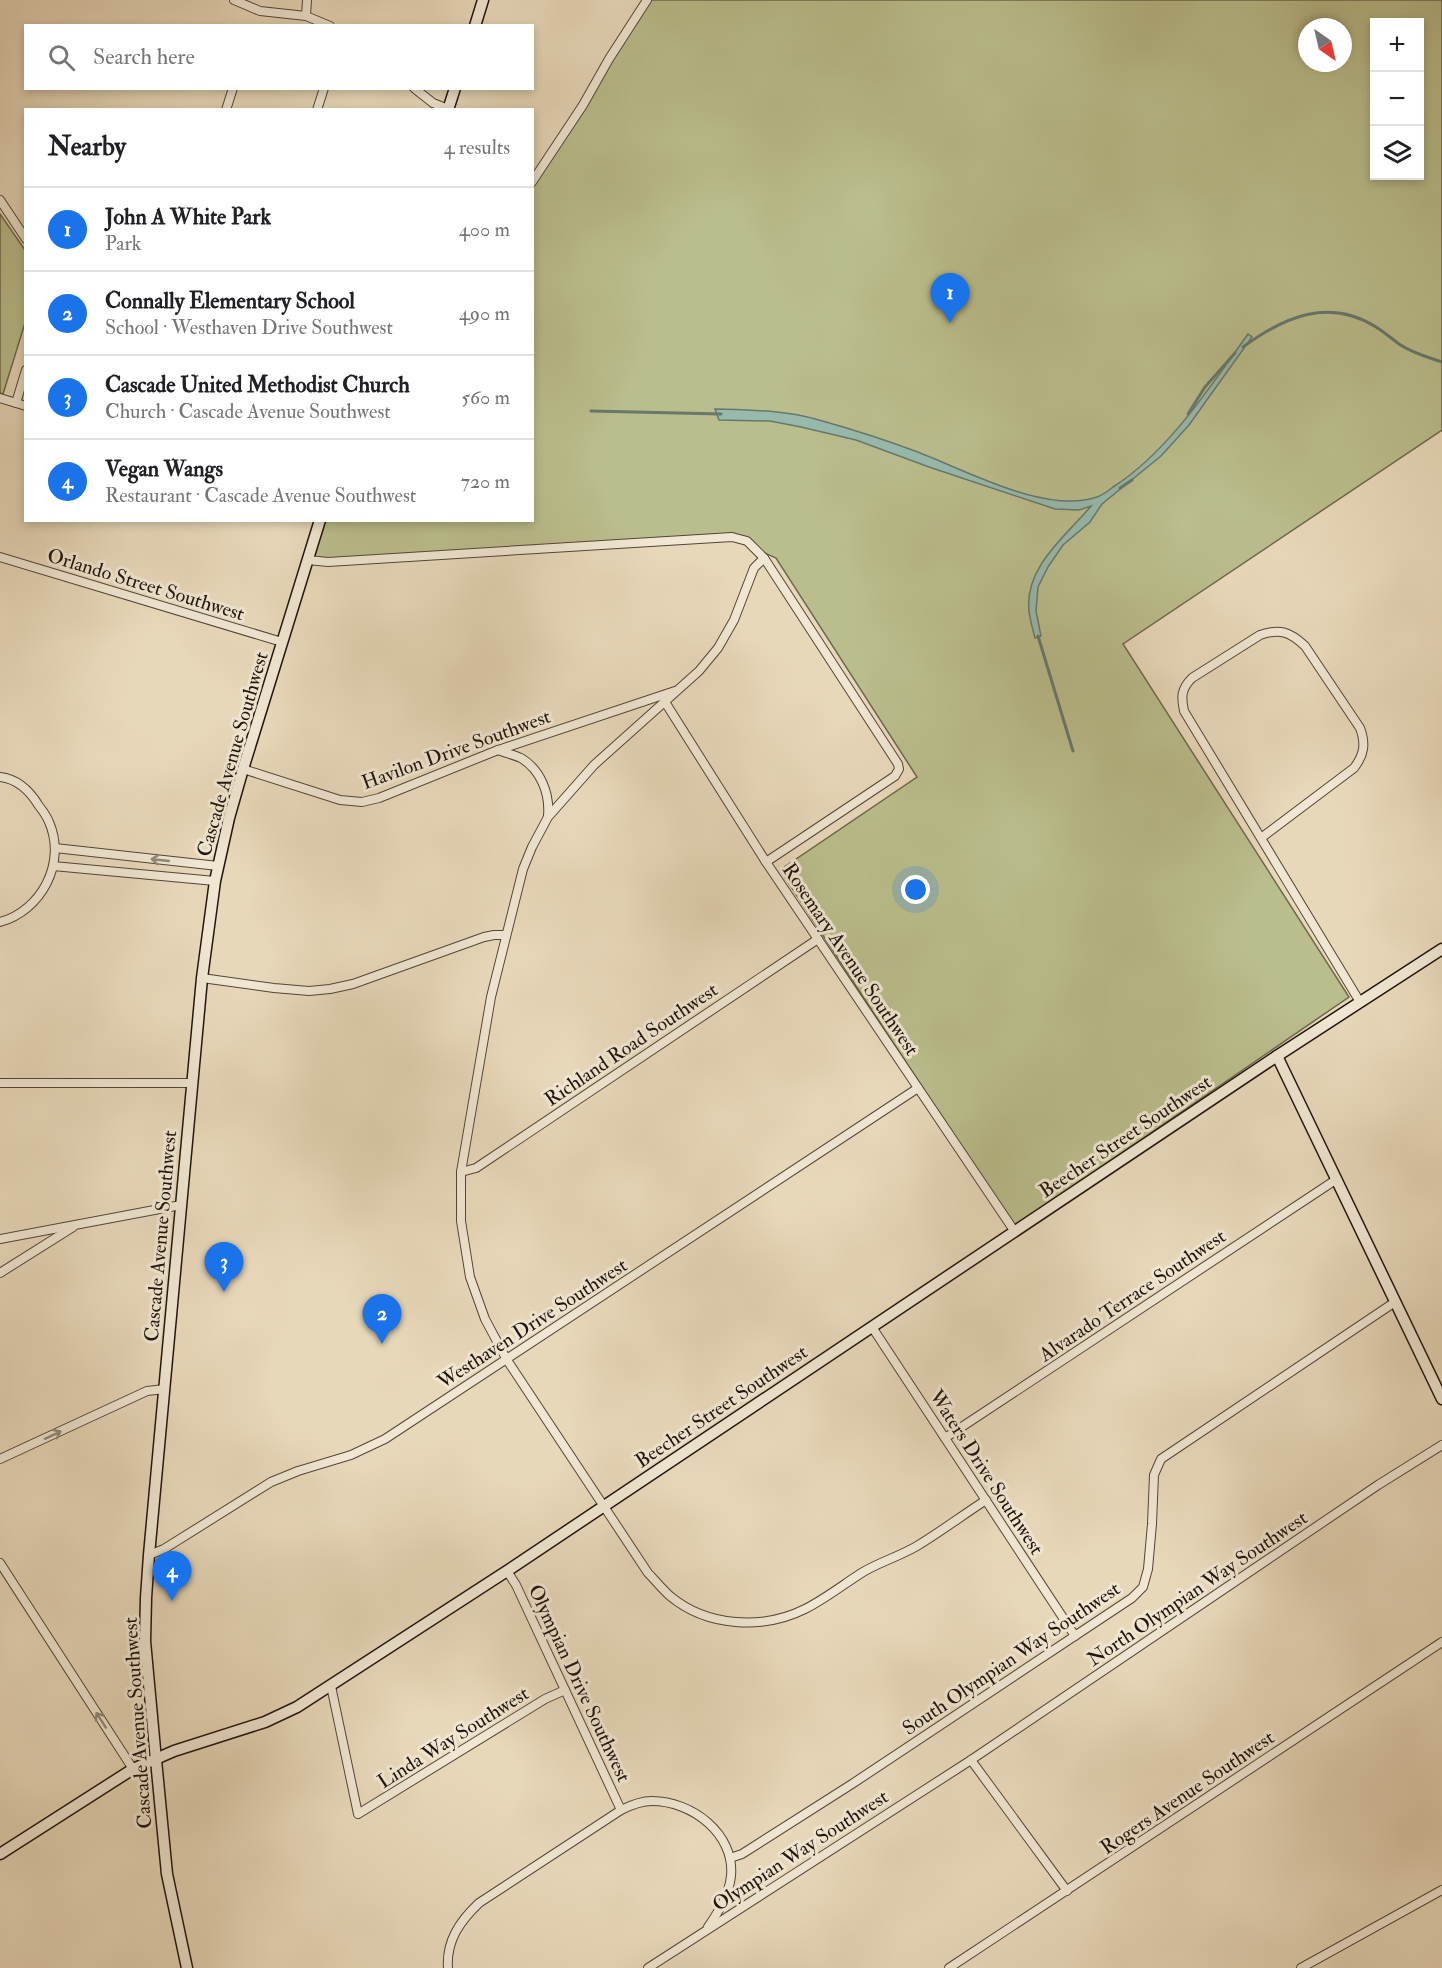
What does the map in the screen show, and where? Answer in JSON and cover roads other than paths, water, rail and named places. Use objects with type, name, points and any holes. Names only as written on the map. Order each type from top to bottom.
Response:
[{"type":"street","points":[[234,0],[260,11],[306,16],[325,24]]},
{"type":"street","points":[[306,16],[307,0]]},
{"type":"street","points":[[476,24],[483,0]]},
{"type":"street","points":[[534,179],[583,105],[647,0]]},
{"type":"street","points":[[227,108],[232,90]]},
{"type":"street","points":[[318,108],[323,90]]},
{"type":"street","points":[[417,90],[433,103],[446,108]]},
{"type":"street","points":[[448,108],[454,90]]},
{"type":"street","points":[[0,200],[24,236]]},
{"type":"street","points":[[16,403],[24,377]]},
{"type":"street","points":[[0,398],[24,405]]},
{"type":"street","name":"Cascade Avenue Southwest","points":[[187,1968],[168,1874],[145,1641],[149,1555],[192,1083],[202,978],[218,866],[243,769],[319,522]]},
{"type":"street","points":[[308,560],[339,561],[732,537],[747,541],[764,558],[898,764],[899,769],[895,776],[766,862]]},
{"type":"street","name":"Orlando Street Southwest","points":[[0,557],[282,642]]},
{"type":"street","points":[[764,558],[754,568],[734,620],[718,648],[699,671],[594,765],[548,817],[523,869],[491,997],[461,1172],[461,1221],[470,1276],[485,1319],[507,1360],[648,1573],[670,1596],[708,1617],[729,1622],[751,1623],[779,1619],[805,1609],[865,1571],[915,1547],[986,1500]]},
{"type":"street","points":[[1260,838],[1353,768],[1360,760],[1365,747],[1360,728],[1305,646],[1294,636],[1280,632],[1260,635],[1192,678],[1184,686],[1181,698],[1184,711],[1260,838],[1360,1002]]},
{"type":"street","name":"Havilon Drive Southwest","points":[[243,769],[340,800],[362,802],[379,798],[498,750],[678,690]]},
{"type":"street","name":"Rosemary Avenue Southwest","points":[[664,702],[766,862],[1015,1232]]},
{"type":"street","points":[[498,750],[522,759],[538,773],[547,793],[548,817]]},
{"type":"street","points":[[0,777],[23,785],[34,797],[50,823],[55,849],[53,866],[45,888],[30,906],[11,919],[0,922]]},
{"type":"street","points":[[55,849],[218,866]]},
{"type":"street","points":[[53,866],[215,881]]},
{"type":"street","points":[[202,978],[274,988],[330,989],[353,984],[484,937],[505,935]]},
{"type":"street","name":"Richland Road Southwest","points":[[461,1172],[476,1168],[818,939]]},
{"type":"street","name":"Beecher Street Southwest","points":[[1,1851],[133,1769],[174,1751],[264,1722],[297,1707],[331,1686],[507,1571],[1277,1056],[1442,949]]},
{"type":"street","points":[[1277,1056],[1442,1399]]},
{"type":"street","points":[[0,1083],[192,1083]]},
{"type":"street","name":"Westhaven Drive Southwest","points":[[149,1555],[164,1550],[271,1482],[351,1455],[385,1439],[918,1088]]},
{"type":"street","name":"Alvarado Terrace Southwest","points":[[945,1438],[1336,1179]]},
{"type":"street","points":[[0,1239],[181,1205]]},
{"type":"street","points":[[0,1273],[77,1225]]},
{"type":"street","name":"South Olympian Way Southwest","points":[[730,1858],[742,1854],[852,1784],[1132,1598],[1143,1587],[1148,1569],[1154,1475],[1161,1459],[1395,1302]]},
{"type":"street","name":"Waters Drive Southwest","points":[[872,1327],[1075,1636]]},
{"type":"street","points":[[0,1460],[147,1391],[165,1389]]},
{"type":"street","name":"North Olympian Way Southwest","points":[[971,1760],[1442,1444]]},
{"type":"street","points":[[0,1563],[133,1769]]},
{"type":"street","name":"Olympian Drive Southwest","points":[[507,1571],[516,1585],[621,1810]]},
{"type":"street","name":"Rogers Avenue Southwest","points":[[950,1968],[1442,1642]]},
{"type":"street","name":"Linda Way Southwest","points":[[331,1686],[358,1815],[545,1699],[565,1690]]},
{"type":"street","points":[[971,1760],[1066,1891]]},
{"type":"street","name":"Olympian Way Southwest","points":[[648,1968],[971,1760]]},
{"type":"street","points":[[448,1968],[451,1941],[463,1918],[479,1903],[621,1810],[650,1801],[666,1802],[701,1817],[713,1827],[724,1842],[730,1858],[731,1874],[728,1892],[706,1930]]},
{"type":"street","points":[[1301,1968],[1442,1890]]},
{"type":"waterway","points":[[1243,347],[1274,327],[1307,314],[1341,313],[1376,327],[1409,350],[1442,362]]},
{"type":"waterway","points":[[1188,414],[1205,387],[1235,353]]},
{"type":"waterway","points":[[591,411],[721,414]]},
{"type":"waterway","points":[[1120,488],[1132,480]]},
{"type":"waterway","points":[[1038,636],[1073,751]]},
{"type":"place","name":"John A White Park","points":[[950,323]]},
{"type":"place","name":"Cascade United Methodist Church","points":[[224,1292]]},
{"type":"place","name":"Connally Elementary School","points":[[382,1344]]},
{"type":"place","name":"Vegan Wangs","points":[[172,1601]]}]
